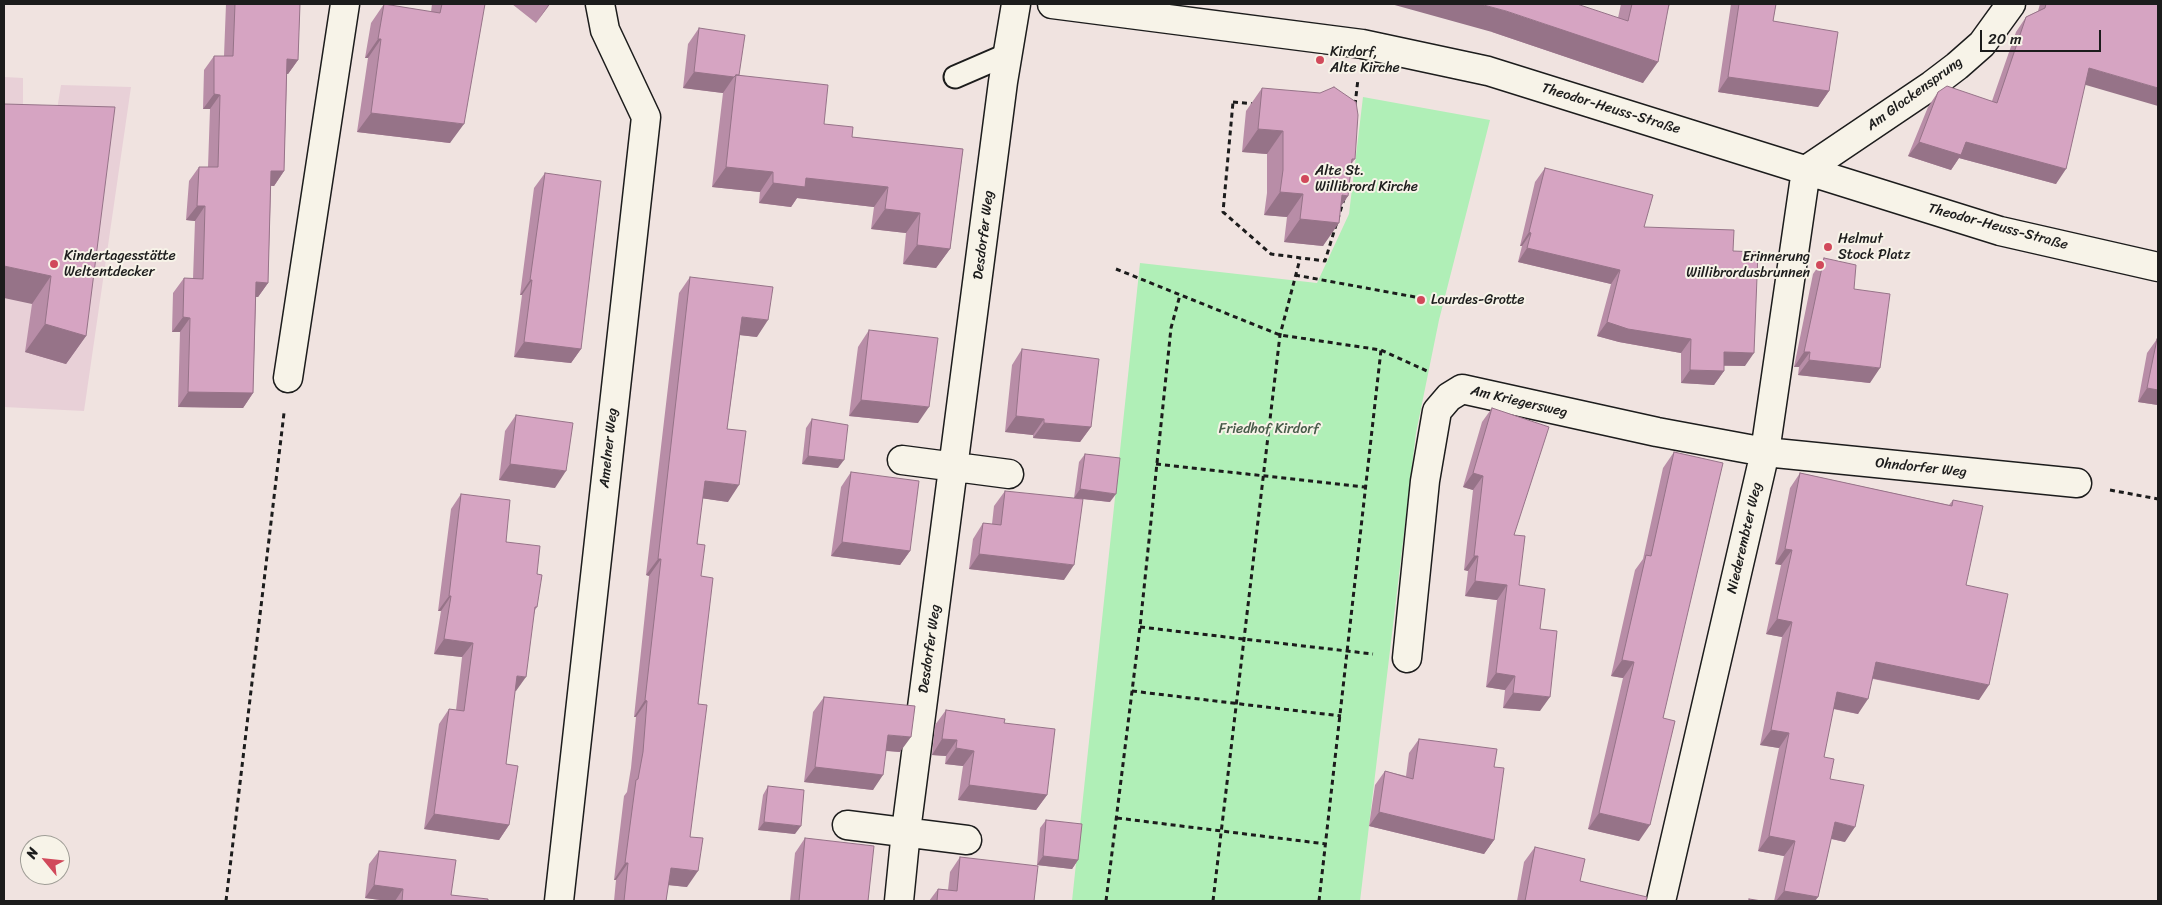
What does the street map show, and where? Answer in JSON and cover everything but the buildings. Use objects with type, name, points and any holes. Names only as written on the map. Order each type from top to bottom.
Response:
[{"type":"street","points":[[288,378],[345,4]]},
{"type":"street","name":"Amelner Weg","points":[[559,901],[646,117],[605,30],[600,4]]},
{"type":"street","name":"Desdorfer Weg","points":[[899,901],[906,831],[1006,55],[1016,4]]},
{"type":"street","name":"Theodor-Heuss-Straße","points":[[1052,4],[1362,44],[1478,69],[2000,231],[2158,267]]},
{"type":"street","name":"Am Glockensprung","points":[[1806,170],[1957,66],[1982,44],[2011,4]]},
{"type":"street","name":"Niederembter Weg","points":[[1661,901],[1765,452],[1806,170]]},
{"type":"street","name":"Am Kriegersweg","points":[[1407,658],[1425,481],[1437,411],[1449,397],[1462,389],[1657,432],[1765,452]]},
{"type":"street","name":"Ohndorfer Weg","points":[[1765,452],[2077,483]]},
{"type":"street","points":[[902,460],[1009,474]]},
{"type":"street","points":[[847,825],[967,840]]},
{"type":"lane","points":[[955,77],[1006,55]]},
{"type":"path","points":[[1233,102],[1354,114],[1344,200],[1325,261],[1300,259],[1272,254],[1223,212],[1233,102]]},
{"type":"path","points":[[1212,901],[1280,335],[1300,259]]},
{"type":"path","points":[[1116,269],[1280,335],[1381,350],[1462,389]]},
{"type":"path","points":[[1295,276],[1416,297]]},
{"type":"path","points":[[1106,901],[1140,626],[1171,328],[1180,295]]},
{"type":"path","points":[[1319,901],[1381,350]]},
{"type":"path","points":[[226,901],[288,378]]},
{"type":"path","points":[[1156,464],[1365,487]]},
{"type":"path","points":[[2077,483],[2158,499]]},
{"type":"path","points":[[1140,626],[1348,651]]},
{"type":"path","points":[[1132,691],[1341,716]]},
{"type":"path","points":[[1117,818],[1326,844]]},
{"type":"shaded area","name":"Kindertagesstätte Weltentdecker","points":[[4,77],[23,78],[23,120],[55,122],[61,85],[131,87],[84,411],[4,407]]},
{"type":"green space","name":"Friedhof Kirdorf","points":[[1363,97],[1490,120],[1439,320],[1416,433],[1360,901],[1072,901],[1140,263],[1317,283],[1349,214]]},
{"type":"place","name":"Kirdorf, Alte Kirche","points":[[1320,60]]},
{"type":"place","name":"Alte St. Willibrord Kirche","points":[[1305,179]]},
{"type":"place","name":"Helmut Stock Platz","points":[[1828,247]]},
{"type":"place","name":"Kindertagesstätte Weltentdecker","points":[[54,264]]},
{"type":"place","name":"Erinnerung Willibrordusbrunnen","points":[[1820,265]]},
{"type":"place","name":"Lourdes-Grotte","points":[[1421,300]]}]
